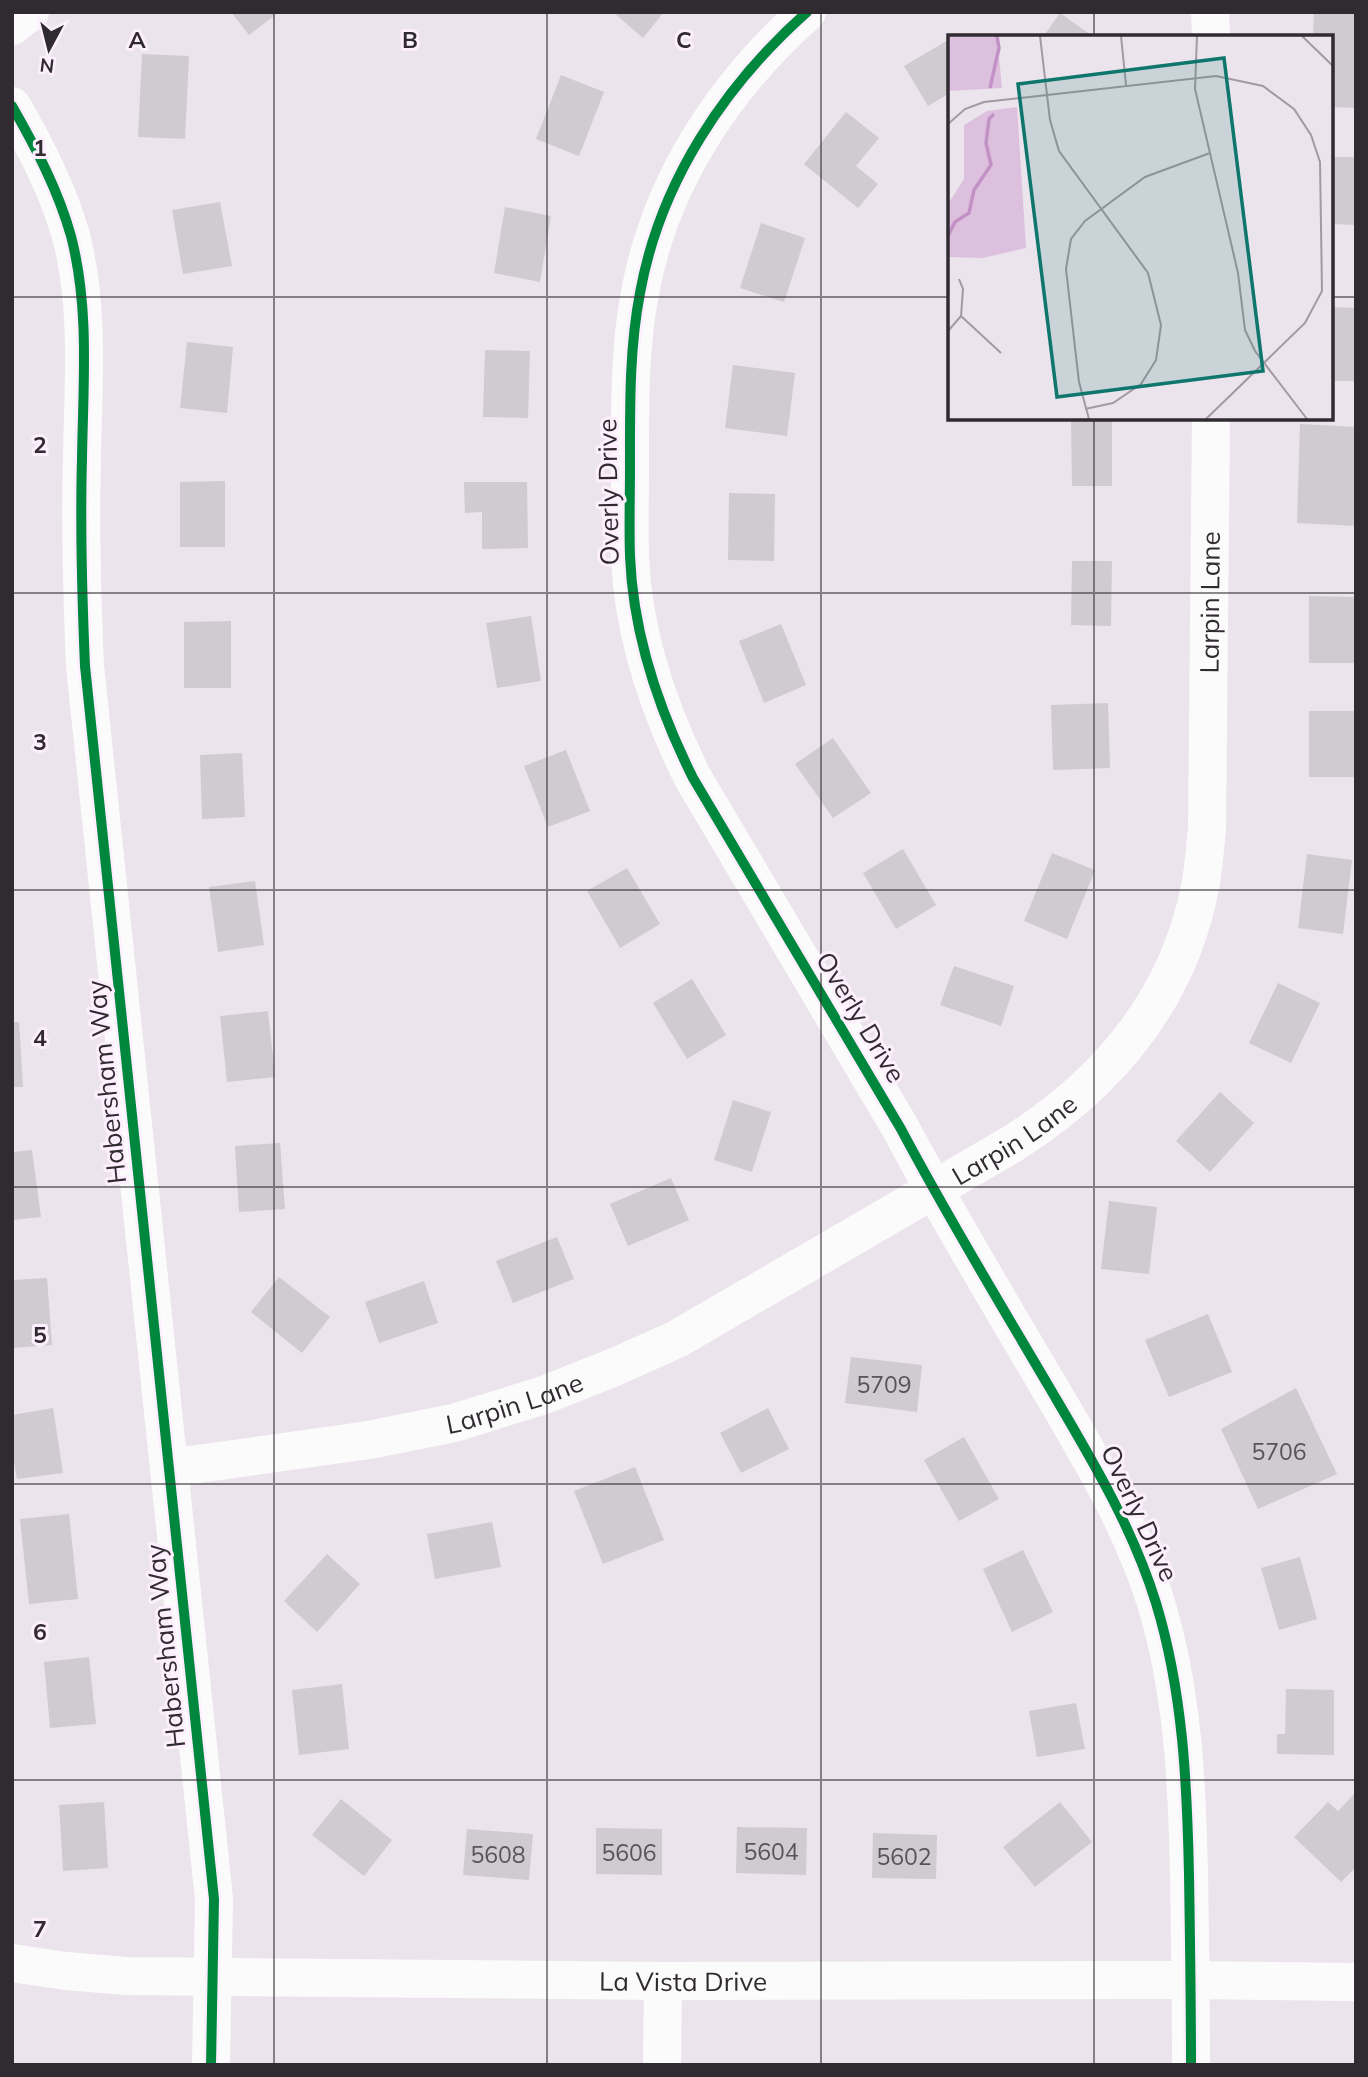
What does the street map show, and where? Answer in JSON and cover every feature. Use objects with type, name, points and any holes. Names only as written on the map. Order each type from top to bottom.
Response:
[{"type":"street","points":[[12,26],[30,12]]},
{"type":"street","name":"Overly Drive","points":[[807,12],[766,51],[735,87],[707,126],[686,161],[666,204],[650,249],[640,293],[630,384],[631,571],[637,624],[653,687],[670,733],[693,778],[901,1129],[1104,1480],[1132,1539],[1155,1601],[1172,1664],[1185,1754],[1191,2065]]},
{"type":"street","points":[[1210,12],[1211,35]]},
{"type":"street","name":"Habersham Way","points":[[12,106],[56,189],[71,237],[80,285],[84,334],[80,552],[85,666],[214,1899],[211,2065]]},
{"type":"street","name":"Larpin Lane","points":[[169,1468],[369,1440],[454,1423],[544,1395],[617,1366],[677,1339],[1045,1123],[1091,1085],[1116,1059],[1145,1021],[1168,980],[1187,935],[1201,882],[1207,829],[1211,420]]},
{"type":"street","name":"La Vista Drive","points":[[12,1963],[126,1976],[663,1981],[1356,1982]]},
{"type":"street","points":[[662,2065],[663,1981]]},
{"type":"building","points":[[231,12],[279,12],[249,35]]},
{"type":"building","points":[[613,12],[664,12],[643,38]]},
{"type":"building","points":[[1314,12],[1356,12],[1356,108],[1333,107],[1333,35],[1313,35]]},
{"type":"building","points":[[1060,13],[1091,35],[1044,35]]},
{"type":"building","points":[[948,40],[948,94],[928,106],[904,66]]},
{"type":"building","points":[[142,54],[189,56],[185,139],[138,137]]},
{"type":"building","points":[[561,75],[604,92],[579,156],[536,139]]},
{"type":"building","points":[[846,112],[879,138],[856,166],[878,184],[858,208],[804,164]]},
{"type":"building","points":[[1333,157],[1356,157],[1356,225],[1333,224]]},
{"type":"building","points":[[220,202],[232,266],[183,274],[172,210]]},
{"type":"building","points":[[505,207],[551,216],[540,282],[494,273]]},
{"type":"building","points":[[761,223],[805,238],[784,302],[740,288]]},
{"type":"building","points":[[1333,307],[1356,308],[1356,381],[1333,381]]},
{"type":"building","points":[[187,342],[233,347],[227,413],[180,408]]},
{"type":"building","points":[[485,350],[530,351],[528,418],[483,417]]},
{"type":"building","points":[[733,365],[795,373],[787,436],[725,428]]},
{"type":"building","points":[[1071,420],[1112,420],[1112,486],[1072,486]]},
{"type":"building","points":[[1300,424],[1356,427],[1356,526],[1297,523]]},
{"type":"building","points":[[225,481],[225,547],[180,547],[180,482]]},
{"type":"building","points":[[464,482],[527,482],[528,548],[482,549],[482,512],[465,513]]},
{"type":"building","points":[[729,493],[775,494],[774,561],[728,560]]},
{"type":"building","points":[[1072,561],[1112,561],[1111,626],[1071,625]]},
{"type":"building","points":[[1309,596],[1356,597],[1356,663],[1309,663]]},
{"type":"building","points":[[531,616],[541,681],[497,688],[486,623]]},
{"type":"building","points":[[231,621],[231,688],[184,688],[184,622]]},
{"type":"building","points":[[781,624],[806,685],[764,703],[739,641]]},
{"type":"building","points":[[1108,703],[1110,768],[1053,770],[1051,705]]},
{"type":"building","points":[[1309,711],[1356,711],[1356,777],[1309,777]]},
{"type":"building","points":[[833,738],[871,793],[833,818],[795,764]]},
{"type":"building","points":[[566,750],[590,811],[548,827],[524,766]]},
{"type":"building","points":[[242,753],[245,817],[202,819],[200,755]]},
{"type":"building","points":[[903,849],[936,905],[896,929],[863,873]]},
{"type":"building","points":[[1052,853],[1095,870],[1067,939],[1024,921]]},
{"type":"building","points":[[1307,854],[1352,860],[1343,934],[1298,928]]},
{"type":"building","points":[[627,868],[660,924],[620,948],[587,891]]},
{"type":"building","points":[[255,881],[264,945],[218,952],[209,887]]},
{"type":"building","points":[[954,966],[1014,986],[1001,1026],[940,1005]]},
{"type":"building","points":[[692,979],[726,1035],[687,1059],[653,1003]]},
{"type":"building","points":[[1278,983],[1320,1003],[1291,1063],[1249,1043]]},
{"type":"building","points":[[268,1011],[275,1077],[227,1082],[220,1016]]},
{"type":"building","points":[[12,1022],[19,1022],[23,1087],[12,1087]]},
{"type":"building","points":[[1220,1092],[1254,1123],[1210,1172],[1176,1141]]},
{"type":"building","points":[[733,1100],[771,1112],[752,1172],[714,1160]]},
{"type":"building","points":[[280,1143],[285,1209],[239,1212],[235,1146]]},
{"type":"building","points":[[32,1150],[41,1217],[12,1220],[12,1152]]},
{"type":"building","points":[[671,1178],[689,1220],[628,1246],[610,1204]]},
{"type":"building","points":[[1109,1201],[1157,1207],[1149,1274],[1101,1269]]},
{"type":"building","points":[[557,1237],[574,1279],[513,1303],[496,1261]]},
{"type":"building","points":[[279,1277],[330,1317],[302,1353],[251,1312]]},
{"type":"building","points":[[47,1278],[52,1345],[12,1348],[12,1280]]},
{"type":"building","points":[[424,1281],[438,1323],[379,1343],[365,1302]]},
{"type":"building","points":[[1208,1314],[1232,1372],[1169,1397],[1145,1340]]},
{"type":"building","points":[[851,1357],[922,1365],[917,1412],[845,1403]]},
{"type":"building","points":[[1296,1388],[1337,1474],[1258,1509],[1221,1429]]},
{"type":"building","points":[[53,1408],[63,1473],[17,1479],[12,1450],[12,1415]]},
{"type":"building","points":[[768,1408],[789,1449],[741,1473],[720,1433]]},
{"type":"building","points":[[964,1437],[999,1499],[959,1521],[924,1460]]},
{"type":"building","points":[[635,1467],[664,1540],[603,1564],[574,1491]]},
{"type":"building","points":[[69,1514],[78,1599],[29,1604],[20,1519]]},
{"type":"building","points":[[492,1522],[501,1567],[435,1579],[427,1534]]},
{"type":"building","points":[[1023,1550],[1053,1612],[1012,1632],[983,1569]]},
{"type":"building","points":[[327,1554],[360,1584],[317,1632],[284,1601]]},
{"type":"building","points":[[1300,1557],[1317,1619],[1279,1630],[1261,1568]]},
{"type":"building","points":[[89,1657],[96,1724],[50,1728],[44,1662]]},
{"type":"building","points":[[342,1684],[349,1749],[299,1755],[292,1690]]},
{"type":"building","points":[[1286,1689],[1334,1690],[1334,1755],[1277,1754],[1277,1734],[1285,1734]]},
{"type":"building","points":[[1076,1703],[1085,1749],[1037,1757],[1029,1711]]},
{"type":"building","points":[[1356,1792],[1356,1867],[1341,1882],[1294,1837],[1328,1802],[1338,1811]]},
{"type":"building","points":[[341,1799],[392,1840],[364,1876],[312,1835]]},
{"type":"building","points":[[104,1802],[108,1868],[63,1871],[59,1805]]},
{"type":"building","points":[[1060,1802],[1092,1842],[1035,1887],[1003,1847]]},
{"type":"building","points":[[737,1827],[807,1828],[806,1875],[736,1873]]},
{"type":"building","points":[[596,1828],[662,1829],[662,1875],[596,1874]]},
{"type":"building","points":[[467,1829],[533,1834],[529,1880],[463,1875]]},
{"type":"building","points":[[873,1833],[937,1835],[936,1879],[872,1878]]},
{"type":"cycle path","points":[[807,12],[749,72],[700,139],[663,213],[650,252],[636,314],[631,380],[630,545],[636,614],[658,698],[693,778],[901,1129],[1079,1438],[1122,1518],[1146,1574],[1165,1636],[1182,1737],[1188,1840],[1191,2065]]},
{"type":"cycle path","points":[[12,106],[38,153],[60,202],[71,236],[81,291],[84,347],[81,536],[85,666],[214,1899],[211,2065]]}]
